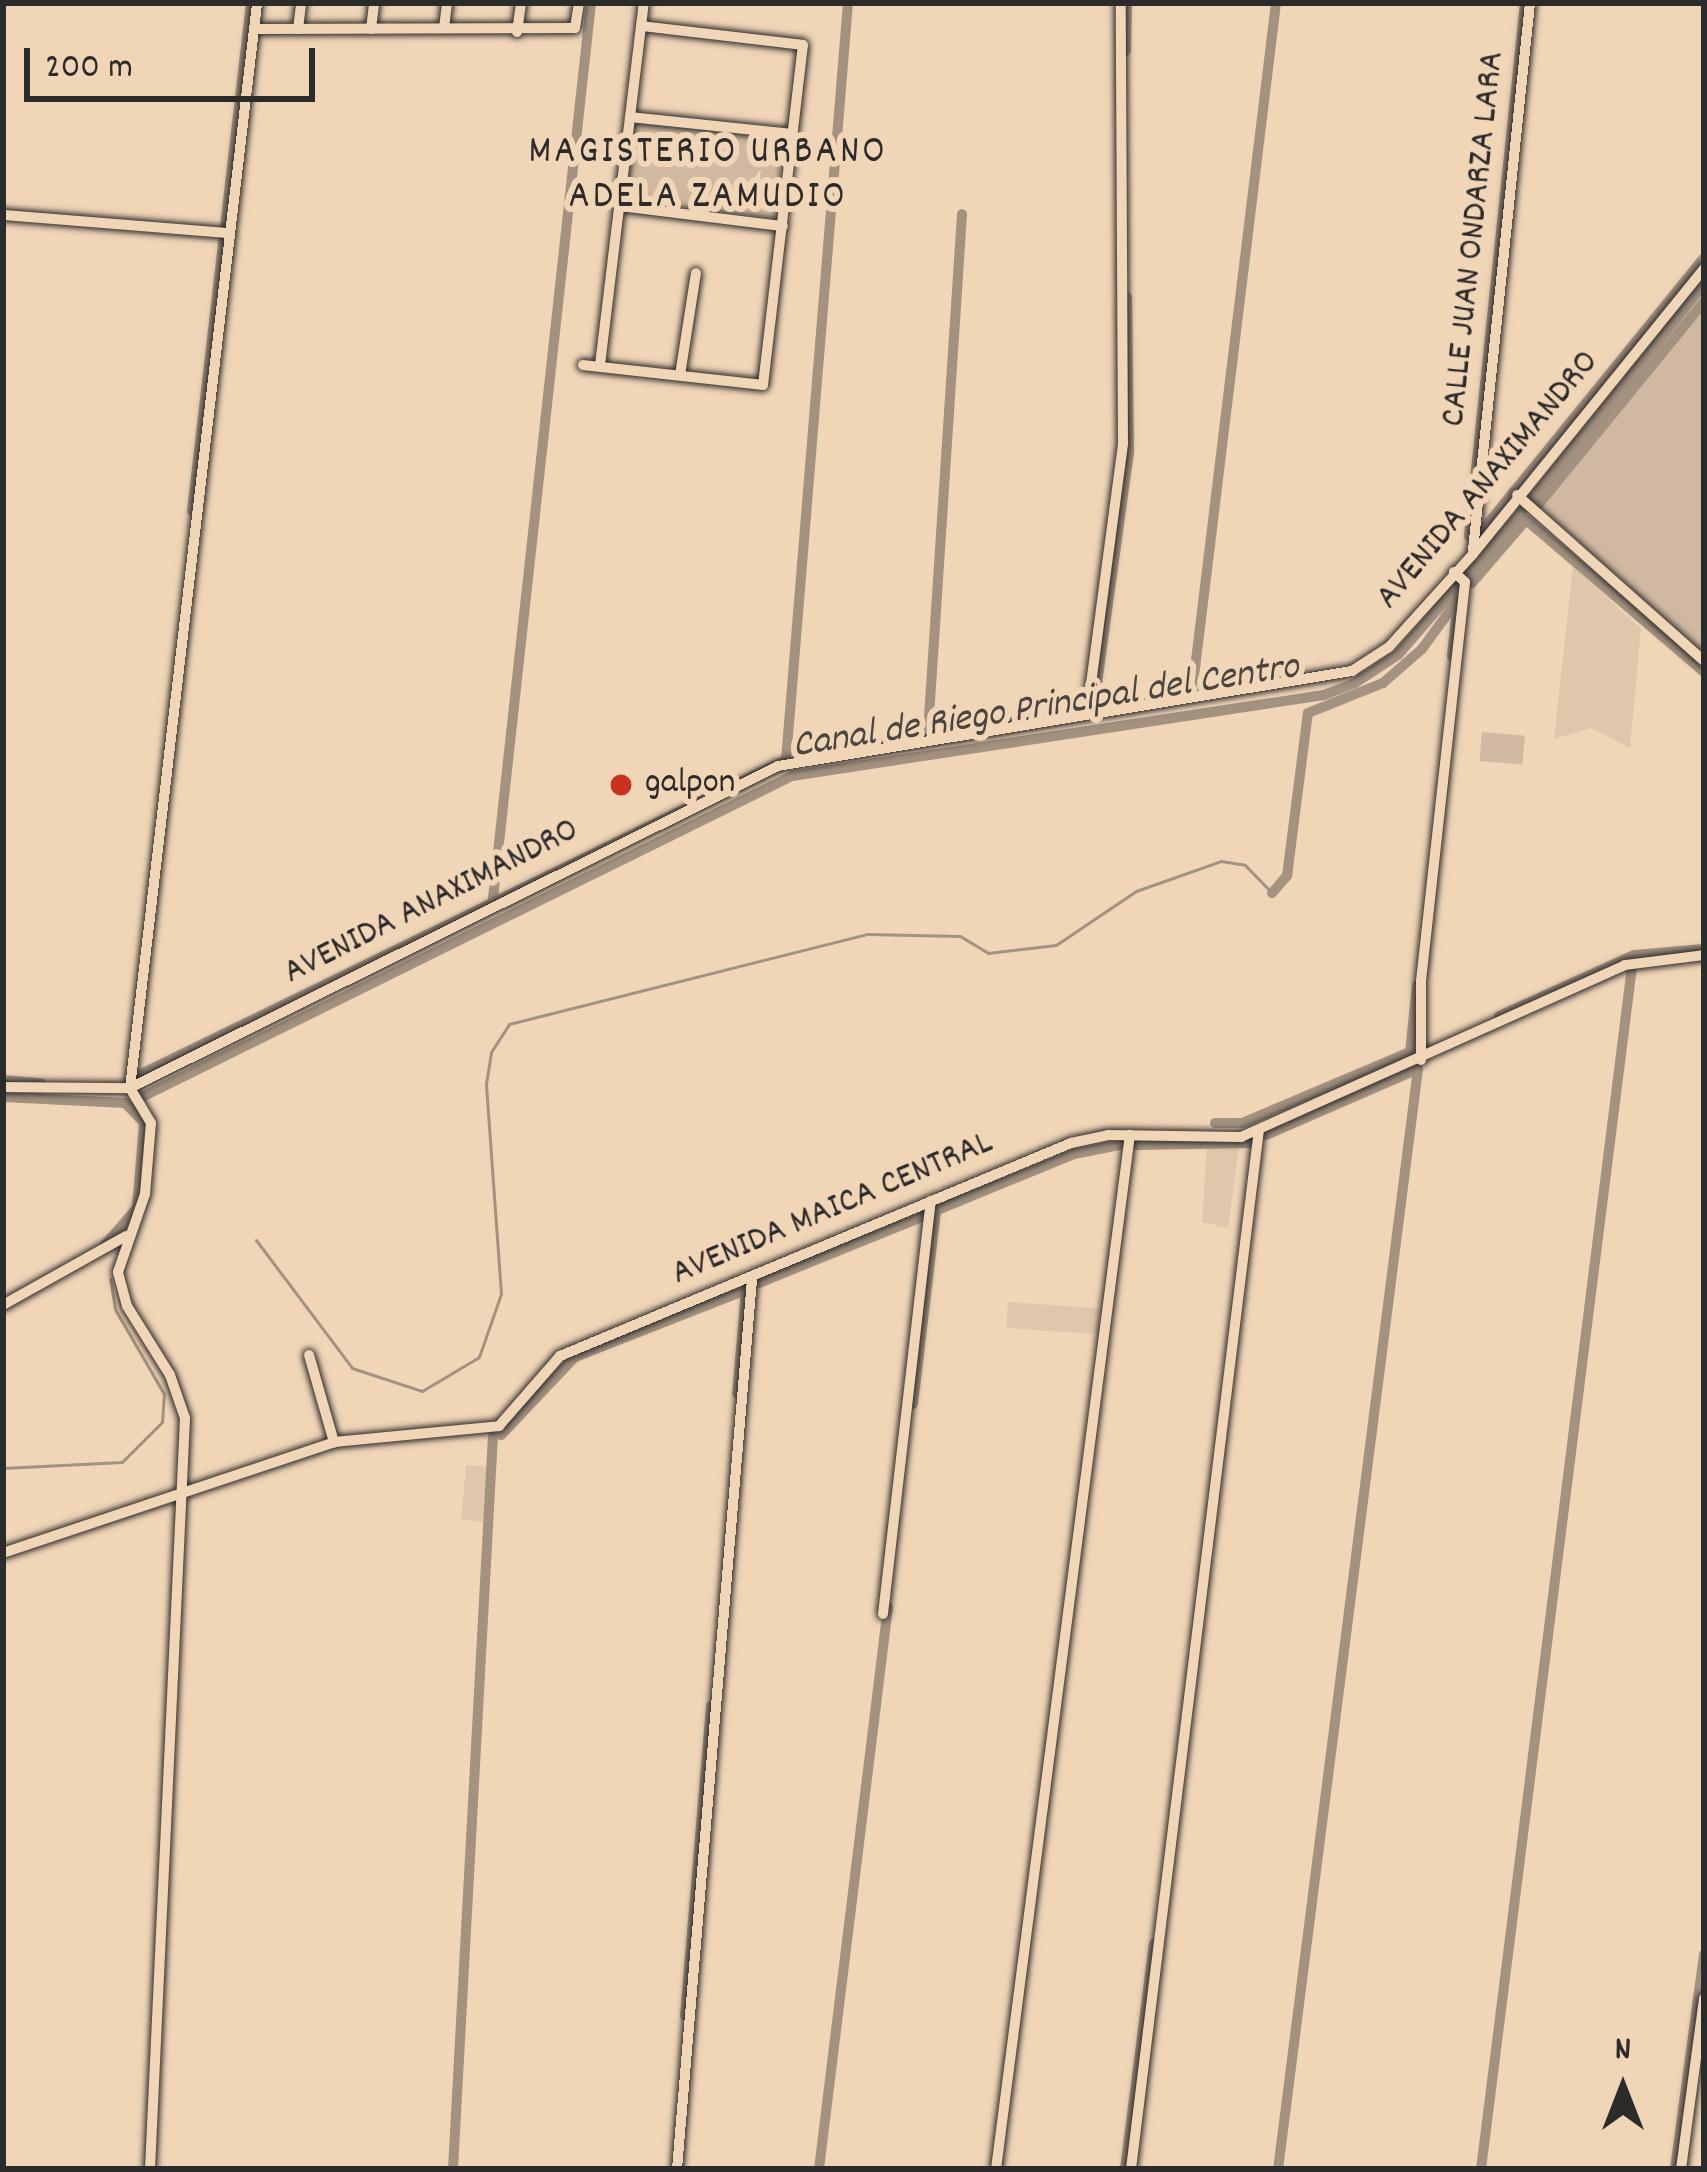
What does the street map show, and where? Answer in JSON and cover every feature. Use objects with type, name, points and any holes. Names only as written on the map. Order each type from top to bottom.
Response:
[{"type":"street","points":[[150,2169],[186,1489],[178,1391],[121,1287],[119,1256],[145,1194],[151,1124],[130,1088],[256,3]]},
{"type":"street","points":[[298,29],[301,3]]},
{"type":"street","points":[[371,28],[374,3]]},
{"type":"street","points":[[444,28],[447,3]]},
{"type":"street","points":[[518,32],[520,3]]},
{"type":"street","points":[[254,29],[518,32],[575,28],[578,3]]},
{"type":"street","points":[[600,365],[644,3]]},
{"type":"street","points":[[1087,714],[1123,443],[1121,3]]},
{"type":"street","name":"CALLE JUAN ONDARZA LARA","points":[[1473,554],[1530,3]]},
{"type":"street","points":[[583,365],[763,385],[803,45],[641,26]]},
{"type":"street","points":[[630,117],[792,134]]},
{"type":"street","points":[[619,206],[783,226]]},
{"type":"street","points":[[3,215],[229,233]]},
{"type":"street","name":"AVENIDA ANAXIMANDRO","points":[[3,1087],[130,1088],[778,766],[1352,671],[1389,647],[1458,576],[1704,269]]},
{"type":"street","points":[[680,375],[696,273]]},
{"type":"street","points":[[1520,497],[1704,661]]},
{"type":"street","points":[[1421,1060],[1421,981],[1458,576]]},
{"type":"street","name":"AVENIDA MAICA CENTRAL","points":[[3,1553],[334,1442],[499,1426],[560,1356],[752,1280],[1071,1143],[1130,1135],[1226,1138],[1259,1130],[1624,965],[1704,955]]},
{"type":"street","points":[[1131,2169],[1259,1130]]},
{"type":"street","points":[[996,2169],[1130,1135]]},
{"type":"street","points":[[883,1614],[931,1201]]},
{"type":"street","points":[[3,1305],[130,1233]]},
{"type":"street","points":[[677,2169],[752,1280]]},
{"type":"street","points":[[309,1355],[334,1442]]},
{"type":"street","points":[[1681,2169],[1704,1999]]},
{"type":"shaded area","points":[[635,121],[784,139],[774,218],[625,199]]},
{"type":"shaded area","points":[[1704,307],[1704,653],[1541,508]]},
{"type":"shaded area","points":[[1573,566],[1641,629],[1630,748],[1591,728],[1554,739]]},
{"type":"shaded area","points":[[1482,732],[1525,736],[1522,765],[1479,761]]},
{"type":"shaded area","points":[[1207,1146],[1239,1146],[1228,1228],[1202,1222]]},
{"type":"shaded area","points":[[1008,1302],[1100,1308],[1098,1334],[1006,1328]]},
{"type":"shaded area","points":[[466,1465],[488,1467],[483,1522],[461,1520]]},
{"type":"waterway","points":[[192,511],[251,3]]},
{"type":"waterway","points":[[493,898],[591,3]]},
{"type":"waterway","points":[[141,1074],[786,760],[848,3]]},
{"type":"waterway","points":[[1126,51],[1127,3]]},
{"type":"waterway","points":[[1192,693],[1276,3]]},
{"type":"waterway","points":[[1469,536],[1525,3]]},
{"type":"waterway","points":[[928,732],[962,214]]},
{"type":"waterway","points":[[1481,532],[1704,258]]},
{"type":"waterway","name":"Canal de Riego Principal del Centro","points":[[1534,497],[1704,285]]},
{"type":"waterway","points":[[1093,712],[1129,451],[1127,297]]},
{"type":"waterway","points":[[1539,504],[1704,302]]},
{"type":"waterway","name":"Canal de Riego Principal del Centro","points":[[144,1096],[792,776],[1324,695],[1355,683],[1398,655],[1522,512]]},
{"type":"waterway","points":[[1472,583],[1526,520],[1704,672]]},
{"type":"waterway","points":[[1452,656],[1458,600]]},
{"type":"waterway","points":[[1272,893],[1287,876],[1308,713],[1383,683],[1422,649],[1456,602]]},
{"type":"waterway","points":[[804,757],[1028,720]]},
{"type":"waterway","points":[[256,1240],[352,1368],[422,1391],[479,1357],[501,1294],[486,1084],[491,1052],[509,1024],[868,934],[960,936],[988,953],[1056,945],[1136,891],[1221,861],[1245,865],[1272,893]]},
{"type":"waterway","points":[[1499,1016],[1634,955],[1704,949]]},
{"type":"waterway","points":[[1481,2169],[1632,967]]},
{"type":"waterway","points":[[1215,1123],[1242,1123],[1410,1052],[1417,985]]},
{"type":"waterway","points":[[1266,1135],[1418,1069],[1278,2169]]},
{"type":"waterway","points":[[3,1080],[41,1083]]},
{"type":"waterway","points":[[3,1097],[125,1103],[144,1123],[137,1208],[105,1245]]},
{"type":"waterway","points":[[1137,1145],[1252,1143]]},
{"type":"waterway","points":[[935,1211],[1074,1154],[1119,1145]]},
{"type":"waterway","points":[[913,1404],[936,1210]]},
{"type":"waterway","points":[[759,1283],[924,1216]]},
{"type":"waterway","points":[[3,1468],[122,1462],[162,1422],[164,1394],[115,1309],[110,1279]]},
{"type":"waterway","points":[[501,1435],[575,1357],[746,1290],[737,1394]]},
{"type":"waterway","points":[[453,2169],[493,1436]]},
{"type":"waterway","points":[[819,2169],[888,1607]]},
{"type":"waterway","points":[[685,2016],[711,1706]]},
{"type":"waterway","points":[[1125,2169],[1154,1944]]},
{"type":"waterway","points":[[1675,2169],[1704,1954]]},
{"type":"place","name":"galpon","points":[[621,785]]},
{"type":"district","name":"MAGISTERIO URBANO ADELA ZAMUDIO","points":[[708,178]]}]
